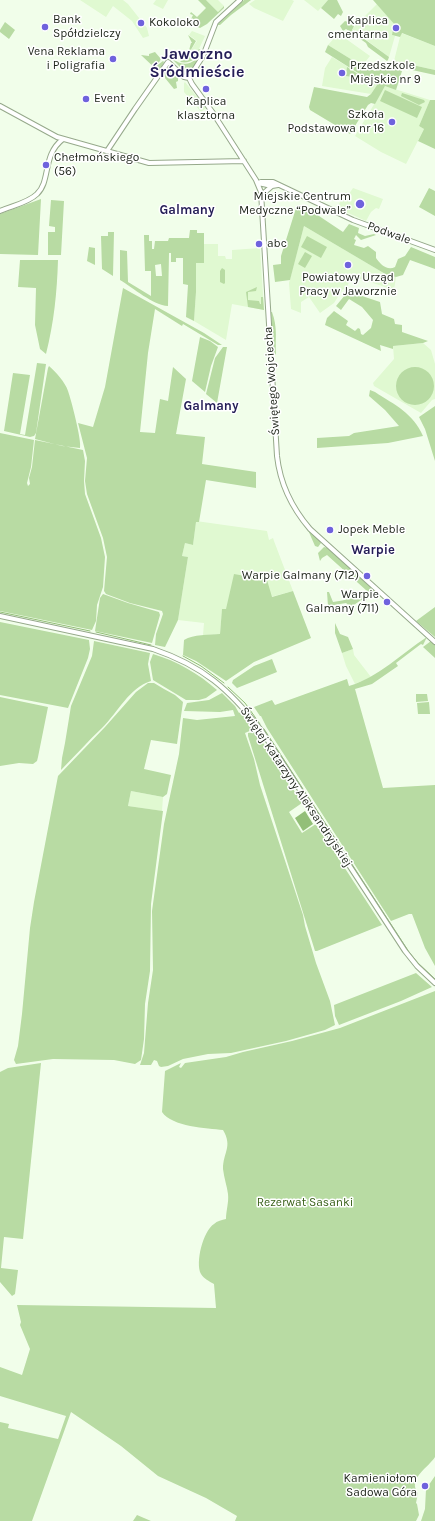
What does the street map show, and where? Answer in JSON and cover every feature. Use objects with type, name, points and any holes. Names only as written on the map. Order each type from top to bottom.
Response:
[{"type":"street","points":[[107,151],[168,62],[184,77],[189,78],[203,56],[219,18],[240,0]]},
{"type":"street","name":"Świętego Wojciecha","points":[[189,78],[258,184],[261,198],[268,332],[277,456],[280,472],[286,489],[296,509],[310,528],[435,642]]},
{"type":"street","points":[[0,106],[63,139],[149,163],[244,161]]},
{"type":"street","points":[[0,211],[36,195],[44,183],[50,155],[59,142],[63,139]]},
{"type":"street","name":"Podwale","points":[[258,184],[270,181],[353,220],[435,250]]},
{"type":"street","points":[[258,184],[272,186],[278,185]]},
{"type":"street","points":[[261,198],[272,186]]},
{"type":"street","name":"Świętej Katarzyny Aleksandryjskiej","points":[[0,616],[152,649],[173,656],[191,665],[223,688],[246,711],[261,730],[405,952],[422,972],[435,983]]},
{"type":"shaded area","points":[[80,0],[123,0],[147,28],[149,36],[143,38],[132,21],[113,6],[106,17]]},
{"type":"shaded area","points":[[156,0],[168,0],[163,9],[153,4]]},
{"type":"shaded area","points":[[206,0],[218,0],[224,6],[218,12]]},
{"type":"shaded area","points":[[255,0],[294,1],[283,21],[254,8],[249,4]]},
{"type":"shaded area","points":[[304,0],[328,0],[318,11]]},
{"type":"shaded area","points":[[377,4],[395,25],[392,35],[395,36],[389,57],[352,29]]},
{"type":"shaded area","points":[[192,31],[205,36],[199,49],[193,57],[189,53],[197,41],[189,35]]},
{"type":"shaded area","points":[[401,33],[435,46],[435,70],[394,61]]},
{"type":"shaded area","points":[[337,35],[342,36],[370,56],[362,66],[328,45]]},
{"type":"shaded area","name":"Przedszkole Miejskie nr 9","points":[[332,57],[377,85],[371,94],[322,86],[325,68]]},
{"type":"shaded area","points":[[185,82],[206,108],[201,112],[184,92]]},
{"type":"shaded area","name":"Szkoła Podstawowa nr 16","points":[[385,86],[430,100],[419,126],[424,129],[406,164],[381,152],[355,136]]},
{"type":"shaded area","name":"Miejskie Centrum Medyczne “Podwale”","points":[[353,188],[383,199],[379,209],[376,208],[371,212],[366,221],[337,208],[346,192],[349,194]]},
{"type":"shaded area","points":[[304,226],[387,275],[396,277],[394,290],[358,278],[354,281],[349,280],[347,291],[343,289],[334,303],[320,313],[309,297],[301,302],[301,313],[291,309],[289,283]]},
{"type":"shaded area","points":[[204,244],[218,244],[218,256],[225,256],[226,259],[232,259],[232,250],[260,248],[264,310],[232,304],[226,340],[194,321],[196,263],[204,262]]},
{"type":"shaded area","points":[[423,343],[431,350],[435,364],[435,399],[432,400],[421,413],[374,386],[373,383],[394,359],[393,346]]},
{"type":"shaded area","points":[[196,521],[267,531],[269,540],[273,538],[293,591],[222,610],[220,634],[203,635],[204,623],[178,620],[188,557],[182,556],[185,543],[193,545]]},
{"type":"shaded area","points":[[353,649],[354,655],[371,677],[355,684],[346,666],[342,653]]},
{"type":"shaded area","points":[[131,791],[163,797],[162,811],[128,806]]},
{"type":"shaded area","points":[[305,811],[313,824],[303,831],[295,818]]},
{"type":"green space","points":[[198,0],[206,0],[218,12],[224,6],[224,8],[207,24],[200,28],[187,22],[187,20],[190,21],[193,15],[190,14],[191,12],[197,17],[206,8]]},
{"type":"green space","points":[[244,0],[251,0],[220,25],[217,25]]},
{"type":"green space","points":[[328,0],[337,0],[343,12],[341,16],[338,14],[334,19],[321,8]]},
{"type":"green space","points":[[373,0],[435,0],[435,46],[402,33],[400,37],[392,35],[395,25]]},
{"type":"green space","points":[[345,21],[354,26],[352,30],[389,57],[388,60],[387,61],[368,47],[366,43],[346,29],[343,31],[340,26]]},
{"type":"green space","points":[[5,22],[15,30],[9,39],[0,32]]},
{"type":"green space","points":[[188,35],[196,41],[189,53],[192,58],[199,49],[201,50],[193,60],[180,62],[188,54],[192,43]]},
{"type":"green space","points":[[328,45],[362,66],[375,71],[381,64],[402,71],[396,90],[385,86],[375,104],[371,103],[368,105],[350,134],[310,110],[309,107],[314,87],[367,97],[377,85],[325,52]]},
{"type":"green space","points":[[155,52],[161,59],[158,64],[163,61],[164,62],[159,72],[141,55],[149,56],[149,54]]},
{"type":"green space","points":[[171,58],[184,64],[193,62],[196,59],[199,60],[185,76],[181,72],[184,71]]},
{"type":"green space","points":[[394,61],[435,70],[435,75],[393,65]]},
{"type":"green space","points":[[169,66],[178,75],[178,81],[176,82],[177,88],[174,89],[165,78],[165,69],[168,70],[167,67]]},
{"type":"green space","points":[[347,67],[361,76],[361,78],[346,76]]},
{"type":"green space","points":[[385,90],[422,107],[417,118],[380,101]]},
{"type":"green space","points":[[402,93],[424,100],[425,102],[419,105],[401,96]]},
{"type":"green space","points":[[430,100],[435,100],[435,149],[418,141],[424,129],[419,126]]},
{"type":"green space","points":[[429,188],[435,191],[435,216],[419,207]]},
{"type":"green space","points":[[41,199],[38,255],[0,254],[0,214]]},
{"type":"green space","points":[[51,200],[64,201],[61,255],[48,255],[48,232],[55,232],[55,227],[49,226]]},
{"type":"green space","points":[[297,205],[316,214],[343,232],[349,224],[359,228],[358,233],[365,236],[376,235],[361,240],[356,235],[354,245],[364,248],[368,246],[376,252],[376,258],[382,265],[389,268],[395,267],[398,259],[405,256],[411,247],[435,257],[435,269],[410,260],[403,275],[396,277],[387,275],[304,226],[290,280],[275,282],[273,265],[281,264],[281,256]]},
{"type":"green space","points":[[190,230],[197,230],[197,233],[204,233],[204,263],[196,263],[194,321],[186,317],[188,285],[183,284],[183,258],[176,258],[176,262],[171,262],[171,253],[169,253],[168,306],[156,303],[143,296],[120,280],[120,250],[127,251],[128,282],[151,296],[151,271],[145,271],[144,235],[149,235],[149,241],[152,241],[152,249],[154,249],[155,241],[168,241],[169,238],[189,238]],"holes":[[[161,264],[162,276],[156,276],[155,265]]]},
{"type":"green space","points":[[108,232],[114,232],[113,276],[102,269],[101,236],[108,236]]},
{"type":"green space","points":[[307,236],[327,247],[321,258],[301,247]]},
{"type":"green space","points":[[89,247],[95,248],[95,265],[87,261]]},
{"type":"green space","points":[[305,252],[312,256],[305,268],[298,264]]},
{"type":"green space","points":[[20,260],[58,260],[55,307],[46,354],[40,349],[35,325],[36,288],[18,287]]},
{"type":"green space","points":[[222,268],[225,270],[224,284],[220,282],[220,271]]},
{"type":"green space","points":[[257,287],[256,291],[248,292],[248,300],[259,301],[261,304],[261,297],[263,297],[264,310],[248,307],[246,292]]},
{"type":"green space","points":[[123,288],[204,333],[222,345],[218,345],[183,324],[182,326],[155,309],[148,353],[140,432],[155,433],[160,399],[168,401],[173,367],[186,379],[176,434],[205,437],[202,464],[256,472],[256,488],[206,480],[199,522],[196,522],[193,545],[185,543],[182,556],[188,557],[178,620],[165,647],[155,645],[156,634],[163,614],[162,611],[130,603],[106,594],[104,591],[107,557],[103,538],[87,494],[85,481],[87,458],[78,423],[93,427],[105,387]]},
{"type":"green space","points":[[347,291],[380,302],[382,314],[394,319],[395,324],[402,325],[402,332],[428,341],[423,343],[393,346],[393,349],[380,345],[381,351],[325,325],[327,318],[334,311],[348,321],[346,325],[355,331],[358,328],[360,329],[361,334],[363,335],[371,328],[373,320],[362,307],[349,299],[341,310],[336,306]]},
{"type":"green space","points":[[271,312],[276,328],[276,355],[273,351]]},
{"type":"green space","points":[[200,337],[210,341],[218,347],[211,366],[205,392],[192,381]]},
{"type":"green space","points":[[223,347],[227,347],[217,403],[206,394],[215,358]]},
{"type":"green space","points":[[37,363],[46,364],[36,433],[34,436],[30,437],[4,431],[13,373],[30,375],[20,434],[25,435]]},
{"type":"green space","points":[[49,366],[60,377],[68,391],[78,429],[80,448],[62,446],[35,439]]},
{"type":"green space","points":[[411,367],[419,367],[431,376],[434,386],[431,396],[425,402],[419,405],[411,405],[399,396],[396,390],[396,382],[405,370]]},
{"type":"green space","points":[[370,390],[409,415],[423,436],[388,443],[317,448],[317,438],[349,436],[354,433],[399,426],[385,410],[369,396]]},
{"type":"green space","points":[[435,406],[435,461],[425,429],[419,417]]},
{"type":"green space","points":[[0,433],[34,440],[31,467],[27,483],[28,486],[30,484],[29,478],[32,467],[35,440],[83,450],[85,461],[85,494],[101,538],[105,557],[103,587],[97,605],[96,621],[92,630],[0,611]]},
{"type":"green space","points":[[308,530],[320,541],[321,543],[318,547],[315,546]]},
{"type":"green space","points":[[324,547],[328,548],[377,593],[364,601],[361,600],[351,607],[346,603],[328,606],[327,592],[329,592],[333,602],[351,598],[367,591],[327,555],[320,561],[318,553]]},
{"type":"green space","points":[[234,574],[267,580],[272,597],[293,591],[311,638],[254,662],[226,681],[196,661],[183,655],[184,640],[197,636],[220,634],[222,609],[226,609]]},
{"type":"green space","points":[[103,594],[159,612],[160,615],[152,643],[95,631],[100,598]]},
{"type":"green space","points":[[435,607],[435,637],[416,621]]},
{"type":"green space","points":[[0,622],[89,640],[90,649],[88,658],[68,708],[0,695]]},
{"type":"green space","points":[[335,623],[340,634],[348,637],[353,649],[342,653],[335,633]]},
{"type":"green space","points":[[427,637],[423,645],[421,644],[396,663],[398,666],[372,684],[355,689],[383,788],[435,785],[435,966],[425,948],[412,914],[391,921],[254,707],[272,700],[275,705],[347,679],[349,686],[360,682],[380,671]]},
{"type":"green space","points":[[94,641],[150,653],[148,664],[151,681],[136,689],[124,701],[108,722],[61,770],[71,706],[92,656]]},
{"type":"green space","points":[[431,641],[435,645],[435,658],[423,647]]},
{"type":"green space","points":[[153,654],[171,660],[187,669],[217,690],[206,698],[199,700],[186,700],[153,680],[150,662]]},
{"type":"green space","points":[[272,659],[277,672],[237,688],[232,683],[233,680],[254,666]]},
{"type":"green space","points":[[148,683],[154,683],[175,695],[183,702],[177,744],[151,740],[144,769],[171,775],[167,794],[163,797],[131,791],[128,806],[163,811],[151,904],[150,971],[145,1004],[144,1039],[141,1060],[135,1064],[114,1060],[53,1059],[16,1064],[14,1060],[18,1046],[22,1014],[30,928],[58,776],[136,692]]},
{"type":"green space","points":[[222,693],[235,706],[239,713],[241,712],[254,729],[245,733],[254,759],[260,785],[303,915],[316,963],[330,1001],[335,1025],[325,1030],[286,1041],[231,1053],[208,1054],[183,1059],[168,1066],[161,1067],[157,1061],[154,1060],[151,1065],[140,1065],[144,1053],[148,1003],[153,970],[152,911],[164,824],[179,754],[183,718],[197,720],[235,716],[233,710],[220,712],[184,711],[187,703],[209,700]]},
{"type":"green space","points":[[416,694],[427,694],[428,701],[416,702]]},
{"type":"green space","points":[[0,697],[48,707],[37,761],[33,764],[19,763],[0,766]]},
{"type":"green space","points":[[429,702],[430,714],[418,714],[417,703]]},
{"type":"green space","points":[[256,732],[302,803],[289,812],[302,833],[316,824],[382,925],[315,951],[248,736],[248,733]]},
{"type":"green space","points":[[416,973],[432,987],[401,1001],[339,1025],[335,1016],[334,1005]]},
{"type":"green space","name":"Rezerwat Sasanki","points":[[435,991],[435,1457],[420,1474],[415,1483],[415,1488],[418,1493],[416,1503],[419,1515],[416,1521],[235,1521],[237,1516],[206,1498],[158,1476],[121,1446],[71,1412],[32,1521],[0,1521],[0,1422],[9,1424],[8,1428],[58,1439],[66,1416],[0,1396],[0,1367],[22,1375],[30,1349],[20,1325],[21,1322],[17,1305],[216,1308],[214,1284],[202,1276],[199,1269],[199,1263],[201,1248],[206,1233],[215,1223],[226,1219],[228,1191],[223,1163],[227,1145],[226,1136],[223,1130],[181,1124],[167,1117],[162,1112],[165,1071],[181,1063],[179,1067],[181,1068],[185,1063],[226,1057],[340,1028]]},
{"type":"green space","points":[[41,1063],[23,1239],[4,1237],[1,1268],[18,1270],[15,1294],[12,1296],[0,1282],[0,1072],[8,1068]]},
{"type":"green space","points":[[435,1476],[435,1521],[421,1521],[425,1509],[426,1489]]},
{"type":"green space","points":[[137,1515],[151,1521],[133,1521]]},
{"type":"waterway","points":[[0,612],[90,631]]},
{"type":"waterway","points":[[96,632],[151,645]]},
{"type":"waterway","points":[[183,656],[201,666],[224,683]]},
{"type":"waterway","points":[[228,687],[245,703],[260,724]]},
{"type":"waterway","points":[[264,729],[409,952],[435,979]]},
{"type":"place","name":"Kokoloko","points":[[141,23]]},
{"type":"place","name":"Bank Spółdzielczy","points":[[45,27]]},
{"type":"place","name":"Kaplica cmentarna","points":[[396,28]]},
{"type":"place","name":"Vena Reklama i Poligrafia","points":[[113,59]]},
{"type":"place","name":"Przedszkole Miejskie nr 9","points":[[342,73]]},
{"type":"place","name":"Kaplica klasztorna","points":[[206,89]]},
{"type":"place","name":"Event","points":[[86,99]]},
{"type":"place","name":"Szkoła Podstawowa nr 16","points":[[392,122]]},
{"type":"place","name":"Chełmońskiego (56)","points":[[46,165]]},
{"type":"place","name":"Miejskie Centrum Medyczne “Podwale”","points":[[360,204]]},
{"type":"place","name":"abc","points":[[259,244]]},
{"type":"place","name":"Powiatowy Urząd Pracy w Jaworznie","points":[[348,265]]},
{"type":"place","name":"Jopek Meble","points":[[330,530]]},
{"type":"place","name":"Warpie Galmany (712)","points":[[367,576]]},
{"type":"place","name":"Warpie Galmany (711)","points":[[387,602]]},
{"type":"place","name":"Kamieniołom Sadowa Góra","points":[[425,1486]]},
{"type":"district","name":"Jaworzno Śródmieście","points":[[197,63]]},
{"type":"district","name":"Galmany","points":[[187,210]]},
{"type":"district","name":"Galmany","points":[[211,406]]},
{"type":"district","name":"Warpie","points":[[373,550]]}]
